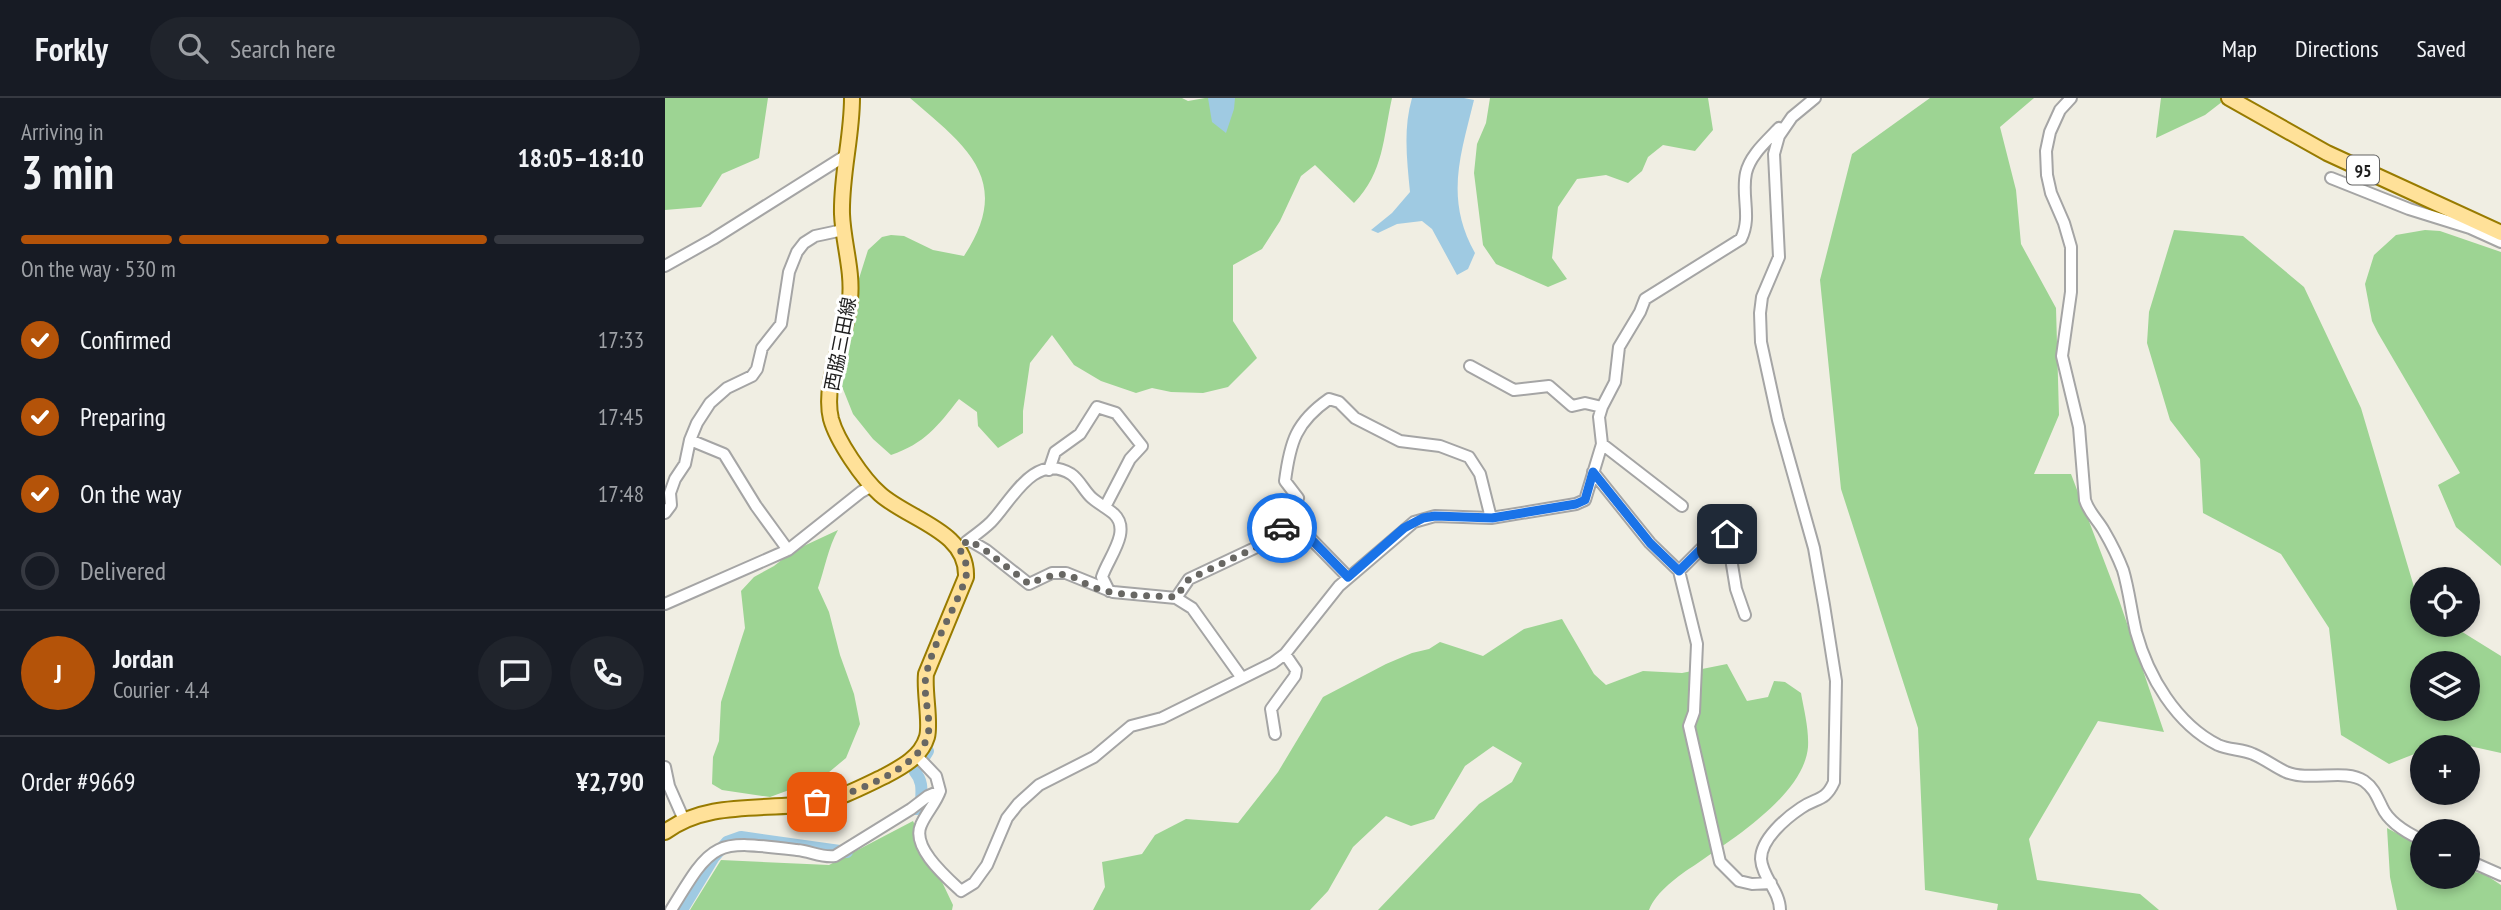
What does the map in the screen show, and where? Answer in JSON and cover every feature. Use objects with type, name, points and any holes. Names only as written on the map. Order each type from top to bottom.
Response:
[{"type":"main road","name":"西脇三田線","points":[[852,98],[843,187],[843,230],[851,295],[832,379],[829,408],[835,429],[872,486],[893,504],[948,537],[964,543]]},
{"type":"main road","name":"95","points":[[2229,98],[2327,153],[2501,233]]},
{"type":"main road","points":[[665,832],[684,820],[710,811],[782,807],[834,798],[894,771],[916,755],[928,735],[926,674],[966,578],[964,543]]},
{"type":"street","points":[[1780,910],[1780,901],[1761,859],[1769,838],[1803,807],[1822,799],[1834,782],[1836,681],[1814,548],[1777,420],[1761,342],[1760,313],[1762,297],[1779,257],[1774,154],[1792,117],[1815,98]]},
{"type":"street","points":[[2071,98],[2060,110],[2050,132],[2046,151],[2051,193],[2071,247],[2071,292],[2061,356],[2079,427],[2087,508],[2103,529],[2122,569],[2136,633],[2149,668],[2179,715],[2196,732],[2226,749],[2252,753],[2295,775],[2355,777],[2364,781],[2376,793],[2383,810],[2410,834]]},
{"type":"street","points":[[916,755],[936,776],[940,791],[921,826],[921,846],[961,891],[974,883],[987,865],[1012,811],[1039,785],[1094,757],[1131,726],[1161,718],[1273,663],[1285,654],[1348,577],[1404,528],[1423,518],[1435,516],[1492,518],[1576,504],[1585,500],[1602,444],[1599,417],[1615,382],[1619,347],[1645,299],[1741,239],[1747,223],[1745,174],[1748,166],[1751,159],[1779,128],[1783,131]]},
{"type":"street","points":[[665,266],[848,154]]},
{"type":"street","points":[[2331,178],[2409,209],[2470,228],[2501,242]]},
{"type":"street","points":[[665,513],[671,505],[670,493],[685,464],[690,440],[710,403],[727,388],[746,381],[757,369],[762,348],[781,324],[789,272],[797,252],[815,236],[843,230]]},
{"type":"street","points":[[1470,366],[1514,390],[1549,386],[1572,406],[1585,403],[1602,407]]},
{"type":"street","points":[[1176,597],[1189,579],[1259,546],[1277,526],[1298,498],[1285,481],[1288,457],[1297,432],[1311,412],[1329,400],[1339,402],[1355,418],[1400,441],[1440,446],[1469,457],[1480,474],[1492,518]]},
{"type":"street","points":[[1049,470],[1055,453],[1080,434],[1097,407],[1115,413],[1142,446],[1131,459],[1105,507]]},
{"type":"street","points":[[690,440],[724,454],[756,506],[788,550]]},
{"type":"street","points":[[1602,444],[1682,506]]},
{"type":"street","points":[[964,543],[991,523],[1019,485],[1029,478],[1049,470],[1071,474],[1091,498],[1121,522],[1122,530],[1102,578],[1109,591]]},
{"type":"street","points":[[1593,472],[1650,543],[1679,571],[1697,645],[1694,712],[1689,726],[1720,862],[1739,881],[1752,884],[1771,883]]},
{"type":"street","points":[[665,604],[788,550],[872,486]]},
{"type":"street","points":[[1277,526],[1310,538],[1348,577]]},
{"type":"street","points":[[1679,571],[1722,528],[1727,534],[1736,589],[1745,615]]},
{"type":"street","points":[[964,543],[985,550],[1029,584],[1052,573],[1066,573],[1109,591],[1176,597],[1192,608],[1242,678]]},
{"type":"street","points":[[1275,734],[1271,709],[1295,676],[1296,670],[1285,654]]},
{"type":"street","points":[[665,767],[669,786],[684,820]]},
{"type":"street","points":[[671,910],[698,866],[706,856],[720,847],[741,844],[803,851],[826,857],[835,856],[940,791]]},
{"type":"street","points":[[2480,866],[2501,875]]},
{"type":"green space","points":[[665,98],[768,98],[759,158],[722,174],[701,207],[665,210]]},
{"type":"green space","points":[[910,98],[1182,98],[1188,101],[1205,98],[1392,98],[1377,167],[1354,203],[1315,165],[1301,176],[1280,221],[1262,249],[1233,265],[1233,321],[1257,358],[1228,387],[1203,393],[1171,392],[1152,388],[1136,393],[1101,381],[1074,365],[1052,335],[1030,363],[1023,411],[1023,433],[998,448],[978,426],[977,412],[959,399],[922,439],[891,455],[873,439],[853,414],[841,384],[839,359],[868,250],[882,237],[891,235],[904,236],[933,250],[964,256],[978,229],[985,206],[984,185],[977,166],[949,132]]},
{"type":"green space","points":[[1490,98],[1708,98],[1713,130],[1695,151],[1663,145],[1648,157],[1642,171],[1628,183],[1606,175],[1577,179],[1558,207],[1552,258],[1567,279],[1548,287],[1496,264],[1483,245],[1474,173],[1477,144],[1486,123]]},
{"type":"green space","points":[[1930,98],[2034,98],[2000,127],[2016,190],[2021,244],[2056,308],[2059,415],[2034,474],[2071,474],[2119,600],[2164,732],[2098,721],[2029,839],[2037,880],[2140,894],[2159,910],[1997,910],[1998,904],[1925,890],[1918,728],[1841,489],[1820,280],[1852,154]]},
{"type":"green space","points":[[2161,98],[2227,98],[2205,115],[2156,138]]},
{"type":"green space","points":[[2174,230],[2243,236],[2304,287],[2361,408],[2410,573],[2410,637],[2470,637],[2501,656],[2501,753],[2480,748],[2480,735],[2410,735],[2410,756],[2389,764],[2341,735],[2329,628],[2281,554],[2203,513],[2200,459],[2170,420],[2147,343],[2149,312]]},
{"type":"green space","points":[[2425,230],[2440,231],[2501,252],[2501,566],[2456,527],[2438,485],[2460,473],[2372,321],[2365,284],[2374,255],[2396,235]]},
{"type":"green space","points":[[838,530],[818,588],[829,612],[854,694],[860,724],[846,758],[822,778],[770,797],[722,790],[712,784],[713,757],[719,741],[721,702],[745,628],[741,591],[754,577],[793,551]]},
{"type":"green space","points":[[1562,619],[1594,674],[1606,685],[1643,671],[1682,673],[1727,664],[1747,701],[1768,697],[1774,681],[1785,682],[1801,693],[1808,747],[1794,782],[1780,799],[1746,829],[1669,884],[1649,910],[1378,910],[1479,804],[1512,782],[1522,763],[1493,746],[1465,766],[1434,819],[1411,826],[1386,816],[1353,847],[1328,891],[1310,910],[1093,910],[1105,887],[1102,862],[1142,854],[1155,835],[1186,819],[1238,823],[1278,772],[1323,697],[1386,664],[1429,649],[1440,642],[1483,656],[1524,629]]},
{"type":"green space","points":[[913,821],[953,905],[952,910],[690,910],[721,860],[829,865]]},
{"type":"green space","points":[[2387,828],[2410,840],[2410,889],[2480,889],[2480,873],[2501,885],[2501,910],[2397,910],[2390,877]]},
{"type":"water","points":[[1208,98],[1235,98],[1226,133],[1212,122]]},
{"type":"water","points":[[1412,98],[1474,100],[1460,159],[1458,196],[1460,214],[1475,253],[1468,269],[1457,275],[1432,229],[1422,221],[1397,224],[1378,233],[1371,230],[1392,213],[1410,192],[1407,133]]},
{"type":"waterway","points":[[916,809],[921,806],[921,788],[915,772],[928,751]]},
{"type":"waterway","points":[[682,910],[714,857],[727,842],[741,837],[847,852]]},
{"type":"way so far","points":[[817,802],[853,792],[894,771],[907,763],[924,746],[929,727],[926,674],[961,594],[967,566],[959,547],[969,540],[1029,584],[1052,573],[1066,573],[1105,591],[1176,597],[1189,579],[1259,546],[1277,526],[1282,528]]},
{"type":"route","points":[[1282,528],[1310,538],[1348,577],[1404,528],[1423,518],[1492,518],[1576,504],[1585,500],[1593,472],[1650,543],[1679,571],[1722,528],[1727,534]]}]
